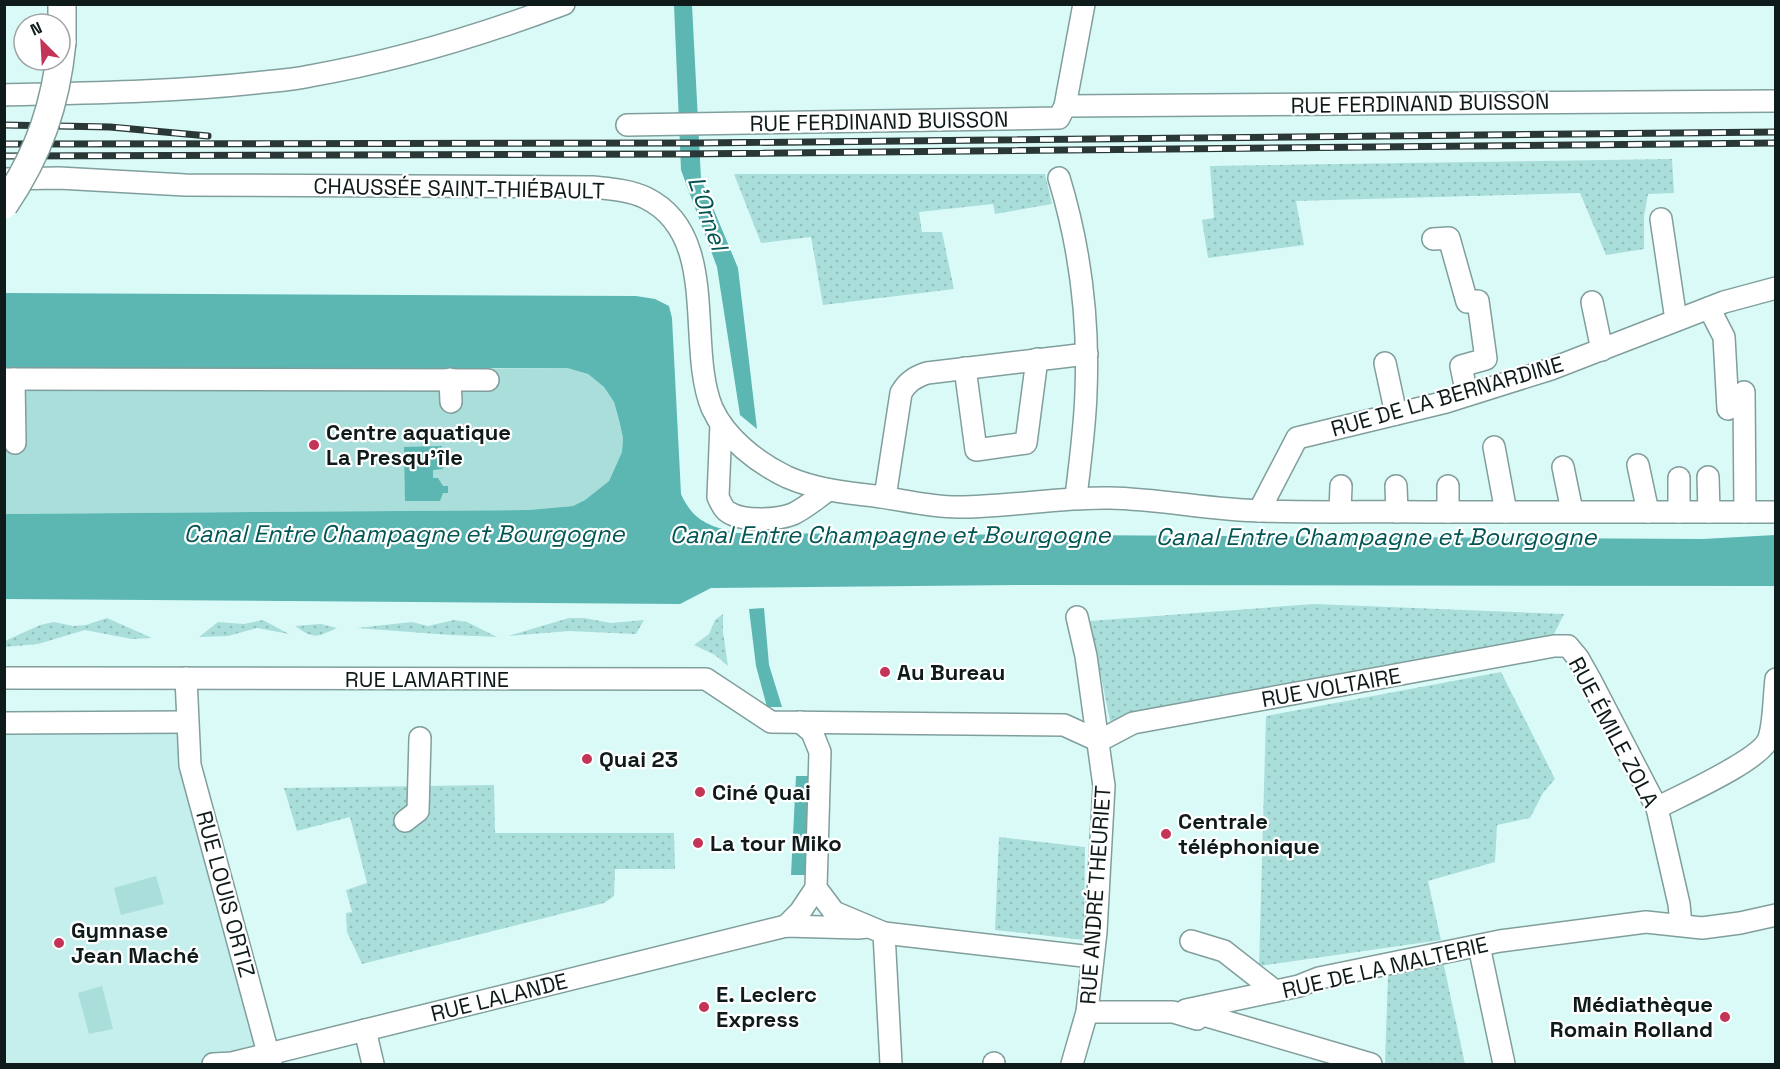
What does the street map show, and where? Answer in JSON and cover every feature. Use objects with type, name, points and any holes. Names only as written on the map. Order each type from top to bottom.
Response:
[{"type":"main road","points":[[4,205],[34,154],[47,120],[58,79],[62,42],[62,4]]},
{"type":"street","points":[[1062,112],[1084,4]]},
{"type":"street","points":[[4,95],[152,91],[309,77],[447,44],[525,20],[556,6]]},
{"type":"street","name":"RUE FERDINAND BUISSON","points":[[627,124],[1062,112],[1776,101]]},
{"type":"street","name":"CHAUSSÉE SAINT-THIÉBAULT","points":[[4,179],[59,178],[185,185],[592,187],[636,194],[663,208],[674,220],[683,237],[695,276],[703,375],[713,410],[722,424],[732,438],[776,471],[792,479],[829,490],[953,507],[1010,506],[1076,497],[1136,498],[1259,511],[1776,512]]},
{"type":"street","points":[[1059,178],[1081,268],[1085,310],[1086,393],[1076,497]]},
{"type":"street","points":[[1661,219],[1676,320]]},
{"type":"street","points":[[1433,239],[1449,238],[1467,302],[1478,301],[1486,359],[1461,366],[1467,395]]},
{"type":"street","name":"RUE DE LA BERNARDINE","points":[[1259,511],[1297,438],[1467,395],[1551,369],[1709,308],[1776,288]]},
{"type":"street","points":[[1592,302],[1602,350]]},
{"type":"street","points":[[1709,308],[1724,337],[1728,409]]},
{"type":"street","points":[[885,497],[901,393],[914,378],[927,373],[1087,354]]},
{"type":"street","points":[[966,368],[976,450],[1026,443],[1037,359]]},
{"type":"street","points":[[1385,363],[1396,414]]},
{"type":"street","points":[[15,443],[9,379],[488,380]]},
{"type":"street","points":[[450,379],[451,402]]},
{"type":"street","points":[[1744,393],[1745,512]]},
{"type":"street","points":[[722,424],[718,497],[723,508],[729,513],[741,518],[780,518],[796,513],[829,490]]},
{"type":"street","points":[[1494,447],[1506,512]]},
{"type":"street","points":[[1638,465],[1648,512]]},
{"type":"street","points":[[1563,467],[1572,511]]},
{"type":"street","points":[[1708,477],[1709,512]]},
{"type":"street","points":[[1679,478],[1679,512]]},
{"type":"street","points":[[1340,511],[1341,486]]},
{"type":"street","points":[[1396,486],[1397,512]]},
{"type":"street","points":[[1448,486],[1448,512]]},
{"type":"street","name":"RUE ANDRÉ THEURIET","points":[[1072,1065],[1088,1012],[1096,932],[1104,786],[1086,656],[1077,617]]},
{"type":"street","name":"RUE VOLTAIRE","points":[[1099,741],[1133,723],[1554,646],[1568,646]]},
{"type":"street","name":"RUE ÉMILE ZOLA","points":[[1568,646],[1591,681],[1657,808],[1682,925]]},
{"type":"street","name":"RUE LAMARTINE","points":[[4,678],[706,679],[771,722],[1064,725],[1099,741]]},
{"type":"street","name":"RUE LOUIS ORTIZ","points":[[186,678],[190,765],[269,1059]]},
{"type":"street","points":[[1657,808],[1760,752],[1769,739],[1776,679]]},
{"type":"street","points":[[4,723],[187,722]]},
{"type":"street","points":[[786,926],[800,912],[816,888],[820,752],[812,732],[800,722]]},
{"type":"street","points":[[405,821],[418,811],[420,738]]},
{"type":"street","points":[[816,888],[834,912],[875,930],[1092,957]]},
{"type":"street","name":"RUE DE LA MALTERIE","points":[[1371,1065],[1186,1010],[1275,992],[1319,978],[1500,941],[1646,922],[1702,928],[1776,915]]},
{"type":"street","name":"RUE LALANDE","points":[[213,1065],[269,1059],[365,1030],[786,926],[875,930]]},
{"type":"street","points":[[875,930],[891,1065]]},
{"type":"street","points":[[1191,941],[1224,951],[1275,992]]},
{"type":"street","points":[[1479,946],[1504,1065]]},
{"type":"street","points":[[1088,1012],[1173,1012],[1365,1065]]},
{"type":"street","points":[[365,1030],[374,1065]]},
{"type":"shaded area","points":[[1672,159],[1674,193],[1648,194],[1644,216],[1644,249],[1606,255],[1580,193],[1296,201],[1304,245],[1208,258],[1202,220],[1214,218],[1210,166]]},
{"type":"shaded area","points":[[734,174],[1045,174],[1052,204],[995,214],[993,204],[919,212],[922,232],[942,232],[954,289],[823,305],[811,237],[761,243]]},
{"type":"shaded area","name":"Centre aquatique La Presqu'île","points":[[567,368],[588,374],[604,387],[614,402],[623,438],[622,452],[609,481],[585,500],[573,506],[529,510],[5,514],[4,374],[85,371]]},
{"type":"shaded area","points":[[1314,604],[1564,614],[1552,638],[1110,721],[1090,621]]},
{"type":"shaded area","points":[[723,614],[728,666],[715,655],[694,645],[709,634],[715,620]]},
{"type":"shaded area","points":[[107,618],[152,638],[132,639],[85,630],[38,644],[5,647],[5,641],[40,625],[54,622],[73,626],[86,625]]},
{"type":"shaded area","points":[[569,618],[611,623],[644,620],[636,634],[569,631],[508,636]]},
{"type":"shaded area","points":[[263,620],[289,634],[257,628],[228,636],[199,637],[218,622],[244,624]]},
{"type":"shaded area","points":[[454,620],[467,622],[497,637],[357,628],[412,622],[428,626]]},
{"type":"shaded area","points":[[321,624],[337,628],[316,636],[295,626]]},
{"type":"shaded area","points":[[1501,672],[1555,779],[1543,793],[1530,818],[1497,825],[1495,862],[1428,881],[1441,940],[1259,966],[1266,716]]},
{"type":"shaded area","points":[[187,722],[268,1054],[213,1064],[5,1064],[5,723]]},
{"type":"shaded area","points":[[494,785],[495,833],[674,833],[675,869],[615,869],[614,896],[604,903],[362,964],[347,932],[346,913],[352,912],[346,890],[367,883],[350,817],[297,831],[284,788]]},
{"type":"shaded area","points":[[999,837],[1085,847],[1084,940],[995,930]]},
{"type":"shaded area","points":[[156,876],[164,904],[121,915],[114,888]]},
{"type":"shaded area","points":[[1443,961],[1465,1064],[1385,1064],[1388,974]]},
{"type":"shaded area","points":[[102,986],[113,1029],[89,1034],[78,993]]},
{"type":"water","name":"L'Ornel","points":[[674,5],[692,5],[701,179],[738,268],[757,429],[740,415],[717,267],[681,170]]},
{"type":"water","name":"Canal Entre Champagne et Bourgogne","points":[[5,293],[636,296],[655,299],[669,306],[672,318],[681,494],[691,510],[703,521],[737,533],[1703,539],[1775,535],[1775,586],[1017,585],[711,588],[680,604],[5,599],[5,514],[529,510],[573,506],[585,500],[609,481],[622,452],[623,438],[614,402],[604,387],[588,374],[567,368],[5,369]]},
{"type":"water","points":[[442,446],[443,469],[433,470],[433,478],[438,478],[443,486],[448,486],[448,493],[443,493],[440,501],[405,501],[404,447]]},
{"type":"water","points":[[764,608],[769,665],[782,707],[767,707],[756,666],[749,609]]},
{"type":"water","points":[[796,776],[809,776],[805,875],[791,875]]},
{"type":"railway","points":[[4,125],[110,127],[208,136]]},
{"type":"railway","points":[[4,144],[701,143],[1776,132]]},
{"type":"railway","points":[[4,156],[678,154],[1776,143]]},
{"type":"place","name":"Centre aquatique La Presqu'île","points":[[314,445]]},
{"type":"place","name":"Au Bureau","points":[[885,672]]},
{"type":"place","name":"Quai 23","points":[[587,759]]},
{"type":"place","name":"Ciné Quai","points":[[700,792]]},
{"type":"place","name":"Centrale téléphonique","points":[[1166,834]]},
{"type":"place","name":"La tour Miko","points":[[698,843]]},
{"type":"place","name":"Gymnase Jean Maché","points":[[59,943]]},
{"type":"place","name":"E. Leclerc Express","points":[[704,1007]]},
{"type":"place","name":"Médiathèque Romain Rolland","points":[[1725,1017]]}]
